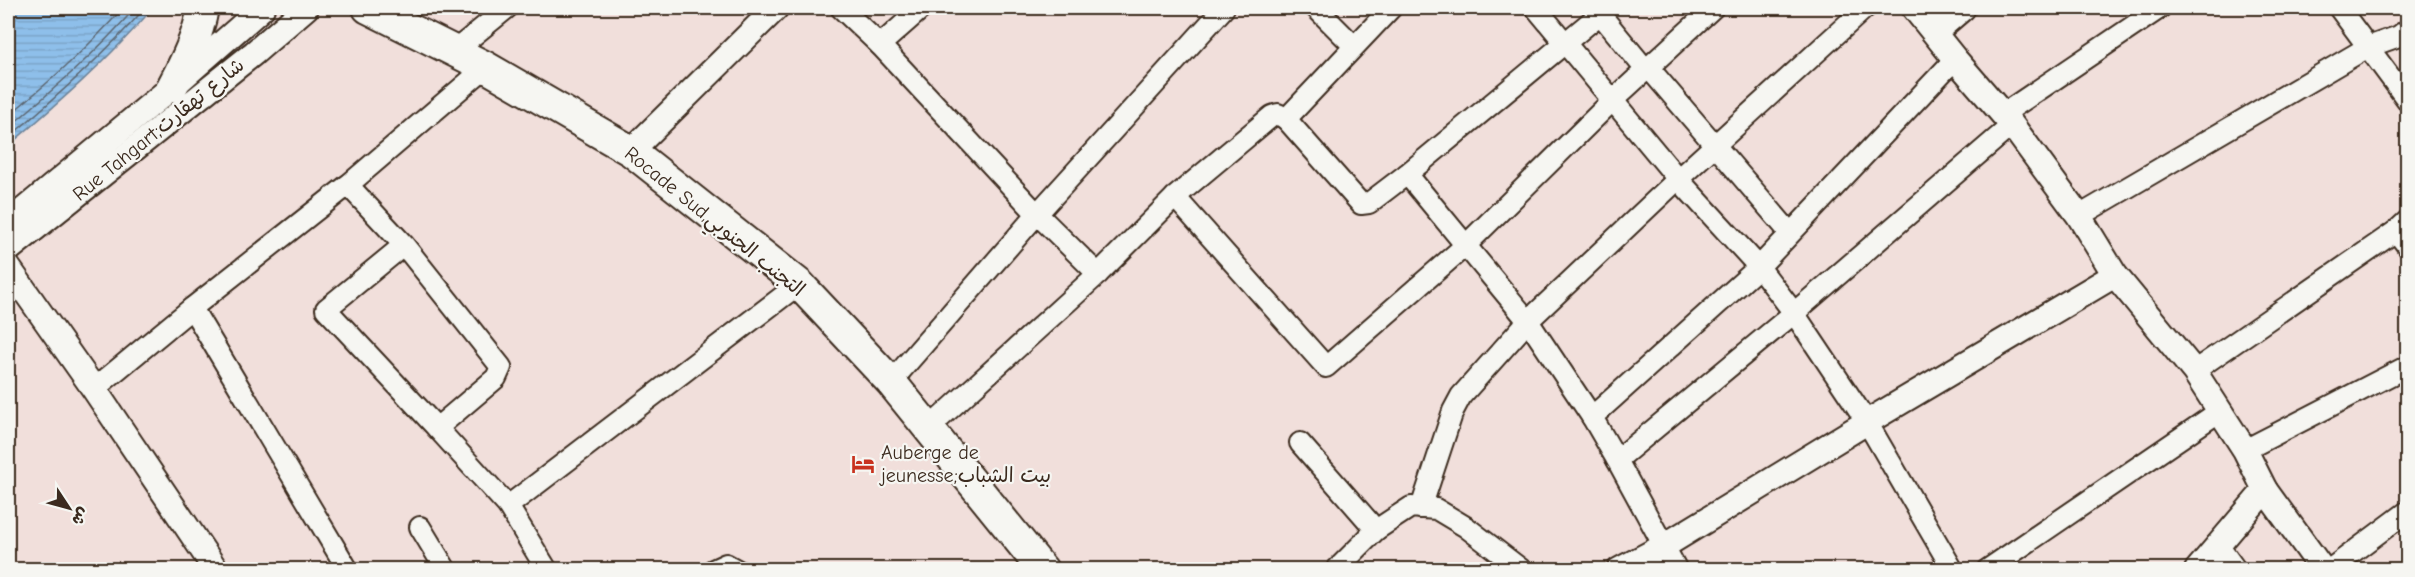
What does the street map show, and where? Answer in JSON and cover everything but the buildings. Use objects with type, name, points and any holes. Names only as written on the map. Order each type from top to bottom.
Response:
[{"type":"main road","points":[[172,87],[189,56],[203,8]]},
{"type":"main road","name":"Rocade Sud,التجنب الجنوبي","points":[[368,8],[486,67],[631,151],[799,284],[891,382],[1044,570]]},
{"type":"street","name":"Rue Tahgart;شارع تهقارت","points":[[8,223],[172,87],[262,8]]},
{"type":"street","name":"Rue Tahgart;شارع تهقارت","points":[[8,249],[254,53],[306,8]]},
{"type":"street","points":[[453,52],[507,8]]},
{"type":"street","points":[[631,151],[776,8]]},
{"type":"street","points":[[841,8],[880,45],[1037,214],[1098,274]]},
{"type":"street","points":[[880,45],[922,8]]},
{"type":"street","points":[[891,382],[1037,214],[1224,8]]},
{"type":"street","points":[[1316,8],[1354,46]]},
{"type":"street","points":[[1287,118],[1391,8]]},
{"type":"street","points":[[1536,8],[1678,179],[1759,267],[1794,314],[1866,422],[1953,570]]},
{"type":"street","points":[[1175,197],[1326,367],[1466,245],[1612,101],[1713,8]]},
{"type":"street","points":[[1421,508],[1453,411],[1461,396],[1528,321],[1678,179],[1865,8]]},
{"type":"street","points":[[1914,8],[2008,119],[2079,216],[2115,275],[2194,371],[2245,450],[2265,490],[2323,570]]},
{"type":"street","points":[[1935,32],[1963,8]]},
{"type":"street","points":[[1617,460],[1794,314],[2008,119],[2160,8]]},
{"type":"street","points":[[2339,8],[2408,101]]},
{"type":"street","points":[[929,428],[1098,274],[1175,197],[1272,116],[1278,114],[1287,118],[1361,204],[1369,203],[1565,44],[1597,11],[1716,145],[1790,233]]},
{"type":"street","points":[[2079,216],[2368,47],[2399,36],[2408,29]]},
{"type":"street","points":[[1592,417],[1759,267],[1955,59]]},
{"type":"street","points":[[94,390],[192,308],[348,185],[486,67]]},
{"type":"street","points":[[1407,174],[1528,321],[1592,417],[1677,570]]},
{"type":"street","points":[[348,185],[404,245],[501,368],[496,378],[437,428]]},
{"type":"street","points":[[2194,371],[2402,225],[2408,247]]},
{"type":"street","points":[[404,245],[326,309],[508,506],[547,570]]},
{"type":"street","points":[[8,267],[216,570]]},
{"type":"street","points":[[1618,570],[1664,546],[1866,422],[2115,275]]},
{"type":"street","points":[[508,506],[799,284]]},
{"type":"street","points":[[192,308],[348,570]]},
{"type":"street","points":[[2245,450],[2408,366]]},
{"type":"street","points":[[1987,570],[2220,411]]},
{"type":"street","points":[[1300,443],[1376,530]]},
{"type":"street","points":[[2197,570],[2265,490]]},
{"type":"street","points":[[1335,570],[1376,530],[1411,507],[1436,509],[1466,527],[1522,570]]},
{"type":"street","points":[[2329,570],[2408,511]]},
{"type":"street","points":[[420,527],[446,570]]},
{"type":"street","points":[[2217,544],[2236,570]]},
{"type":"street","points":[[713,570],[726,564],[737,570]]},
{"type":"water","points":[[8,8],[153,8],[84,80],[8,146]]},
{"type":"place","name":"Auberge de jeunesse;بيت الشباب","points":[[863,464]]}]
